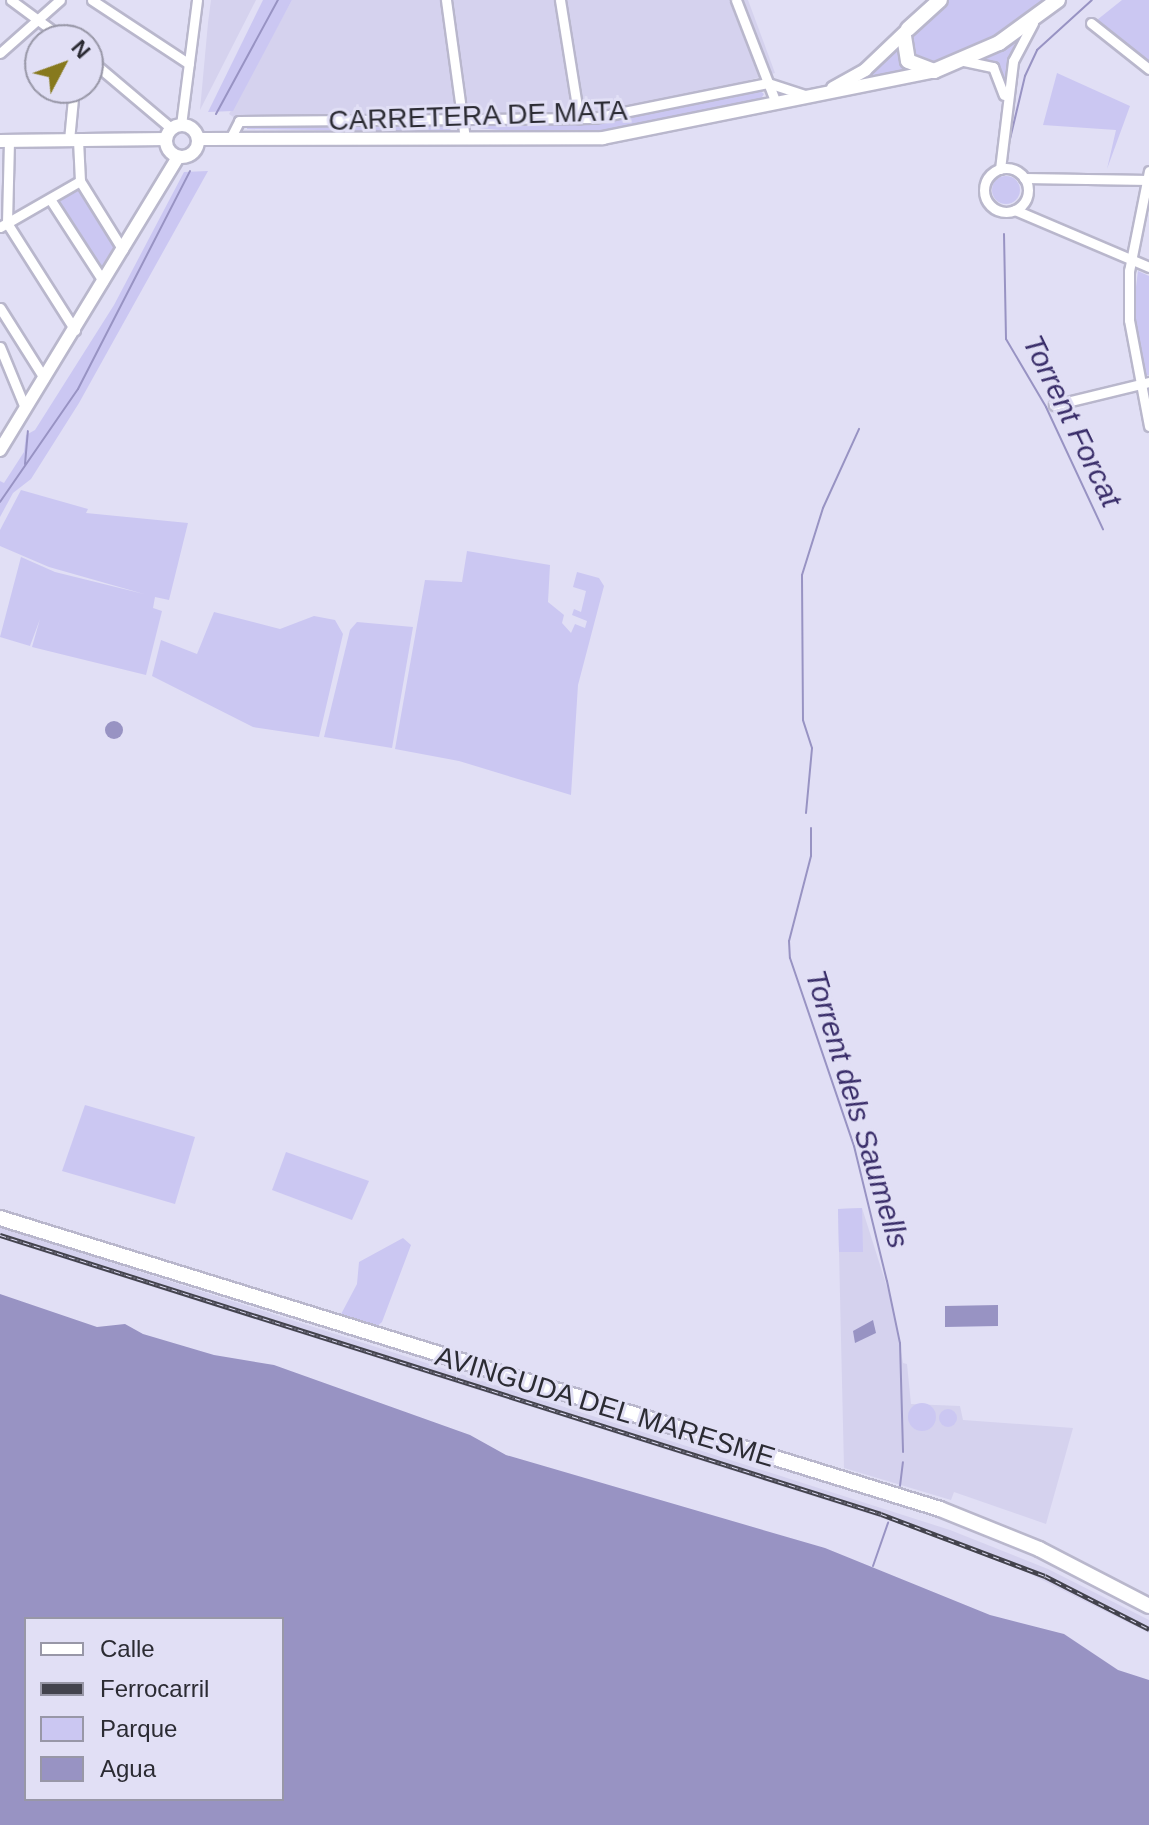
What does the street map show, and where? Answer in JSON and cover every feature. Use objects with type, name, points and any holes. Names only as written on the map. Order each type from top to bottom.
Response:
[{"type":"main road","points":[[940,0],[906,33],[908,61],[934,71],[963,61],[1037,17],[1058,0]]},
{"type":"main road","name":"AVINGUDA DEL MARESME","points":[[0,1211],[51,1232]]},
{"type":"main road","name":"AVINGUDA DEL MARESME","points":[[0,1218],[544,1390],[940,1509],[1039,1549],[1149,1606]]},
{"type":"street","points":[[11,0],[43,24]]},
{"type":"street","points":[[0,53],[60,0]]},
{"type":"street","points":[[92,0],[189,64]]},
{"type":"street","points":[[0,450],[4,435],[75,330],[178,157],[173,131],[189,64],[197,0]]},
{"type":"street","points":[[446,0],[465,139]]},
{"type":"street","points":[[560,0],[579,118]]},
{"type":"street","points":[[736,0],[776,103]]},
{"type":"street","points":[[1000,169],[1013,61],[1037,17]]},
{"type":"street","points":[[1091,23],[1149,69]]},
{"type":"street","points":[[815,95],[858,75],[906,33]]},
{"type":"street","points":[[963,61],[993,67],[1002,78],[1006,106]]},
{"type":"street","points":[[768,83],[796,95],[815,95],[934,71]]},
{"type":"street","points":[[104,72],[173,131]]},
{"type":"street","name":"CARRETERA DE MATA","points":[[230,139],[239,121],[579,118],[631,113],[768,83]]},
{"type":"street","name":"CARRETERA DE MATA","points":[[198,139],[603,138],[815,95]]},
{"type":"street","points":[[74,104],[74,140],[80,181],[123,250]]},
{"type":"street","points":[[75,330],[4,225],[4,141],[74,140],[192,128],[198,139],[194,152],[178,157]]},
{"type":"street","points":[[1149,267],[1130,259],[1015,210],[1000,211],[985,194],[988,179],[1000,169],[1013,170],[1024,178],[1148,177],[1130,259],[1129,320],[1138,385],[1149,426]]},
{"type":"street","points":[[1015,210],[1028,192],[1024,178]]},
{"type":"street","points":[[4,225],[80,181]]},
{"type":"street","points":[[50,199],[103,281]]},
{"type":"street","points":[[0,308],[44,378]]},
{"type":"street","points":[[0,347],[25,408]]},
{"type":"street","points":[[1054,405],[1149,382]]},
{"type":"shaded area","points":[[211,0],[256,0],[200,110],[208,23]]},
{"type":"shaded area","points":[[292,0],[748,0],[775,73],[631,113],[239,121],[229,114]]},
{"type":"shaded area","points":[[862,1208],[893,1306],[903,1363],[907,1364],[911,1404],[960,1406],[963,1420],[1073,1428],[1046,1524],[954,1492],[951,1500],[844,1468],[838,1209]]},
{"type":"shaded area","points":[[0,1227],[950,1530],[1048,1569],[1149,1620],[1149,1633],[1024,1571],[907,1526],[14,1243],[0,1238]]},
{"type":"green space","points":[[263,0],[292,0],[233,111],[208,112]]},
{"type":"green space","points":[[947,0],[1052,0],[1003,37],[934,67],[912,59],[910,32]]},
{"type":"green space","points":[[1122,0],[1149,0],[1149,62],[1097,20]]},
{"type":"green space","points":[[1017,38],[1010,55],[1006,80],[983,58]]},
{"type":"green space","points":[[898,45],[912,72],[849,85]]},
{"type":"green space","points":[[1057,73],[1130,106],[1107,169],[1116,130],[1043,125]]},
{"type":"green space","points":[[758,89],[764,94],[760,100],[619,130],[544,134],[478,128],[482,123],[606,121]]},
{"type":"green space","points":[[449,123],[451,132],[247,129],[247,124]]},
{"type":"green space","points":[[208,171],[79,403],[31,479],[13,493],[0,517],[0,481],[4,483],[24,452],[26,435],[35,430],[114,305],[184,172]]},
{"type":"green space","points":[[1006,176],[1016,180],[1020,190],[1016,200],[1006,204],[996,200],[992,190],[996,180]]},
{"type":"green space","points":[[80,187],[117,251],[101,272],[58,199]]},
{"type":"green space","points":[[1138,271],[1149,276],[1149,375],[1142,376],[1133,311]]},
{"type":"green space","points":[[21,490],[88,509],[86,513],[188,523],[169,600],[155,597],[153,608],[162,611],[146,675],[32,647],[40,619],[30,646],[0,637],[21,557],[55,572],[144,594],[49,567],[0,546],[0,530]]},
{"type":"green space","points":[[467,551],[550,565],[548,602],[564,615],[562,623],[571,633],[575,624],[585,628],[587,621],[572,615],[574,609],[581,612],[586,591],[573,587],[577,572],[599,578],[604,586],[578,685],[571,795],[459,761],[395,749],[425,580],[462,582]]},
{"type":"green space","points":[[214,612],[280,629],[314,616],[335,620],[343,634],[319,737],[253,727],[152,676],[161,640],[197,654]]},
{"type":"green space","points":[[357,622],[413,627],[392,748],[324,737],[350,630]]},
{"type":"green space","points":[[85,1105],[195,1137],[175,1204],[62,1171]]},
{"type":"green space","points":[[286,1152],[369,1181],[352,1220],[272,1190]]},
{"type":"green space","points":[[862,1208],[863,1252],[839,1252],[838,1209]]},
{"type":"green space","points":[[403,1238],[411,1245],[382,1322],[375,1328],[339,1318],[357,1284],[359,1262]]},
{"type":"green space","points":[[922,1403],[932,1407],[936,1417],[932,1427],[922,1431],[912,1427],[908,1417],[912,1407]]},
{"type":"green space","points":[[944,1409],[952,1409],[957,1418],[955,1425],[944,1427],[939,1422],[939,1414]]},
{"type":"water","points":[[110,721],[118,721],[123,730],[121,737],[110,739],[105,734],[105,726]]},
{"type":"water","points":[[0,1294],[97,1327],[125,1324],[143,1334],[214,1355],[274,1365],[470,1435],[506,1455],[825,1548],[990,1615],[1064,1634],[1118,1670],[1149,1680],[1149,1825],[0,1825]]},
{"type":"water","points":[[998,1305],[998,1326],[945,1327],[945,1306]]},
{"type":"water","points":[[873,1320],[876,1333],[855,1343],[853,1331]]},
{"type":"waterway","points":[[216,114],[278,0]]},
{"type":"waterway","points":[[1010,139],[1025,76],[1037,50],[1092,0]]},
{"type":"waterway","points":[[0,502],[78,389],[190,171]]},
{"type":"waterway","name":"Torrent Forcat","points":[[1004,234],[1006,339],[1046,407],[1103,529]]},
{"type":"waterway","name":"Torrent dels Saumells","points":[[806,813],[812,748],[803,720],[802,575],[823,508],[859,429]]},
{"type":"waterway","points":[[25,464],[28,431]]},
{"type":"waterway","name":"Torrent dels Saumells","points":[[811,828],[811,856],[789,941],[790,958],[854,1146],[887,1281],[900,1343],[903,1452]]},
{"type":"waterway","name":"Torrent dels Saumells","points":[[900,1486],[903,1462]]},
{"type":"waterway","points":[[873,1566],[888,1523]]},
{"type":"railway","points":[[0,1235],[881,1514],[1045,1576],[1149,1629]]}]
